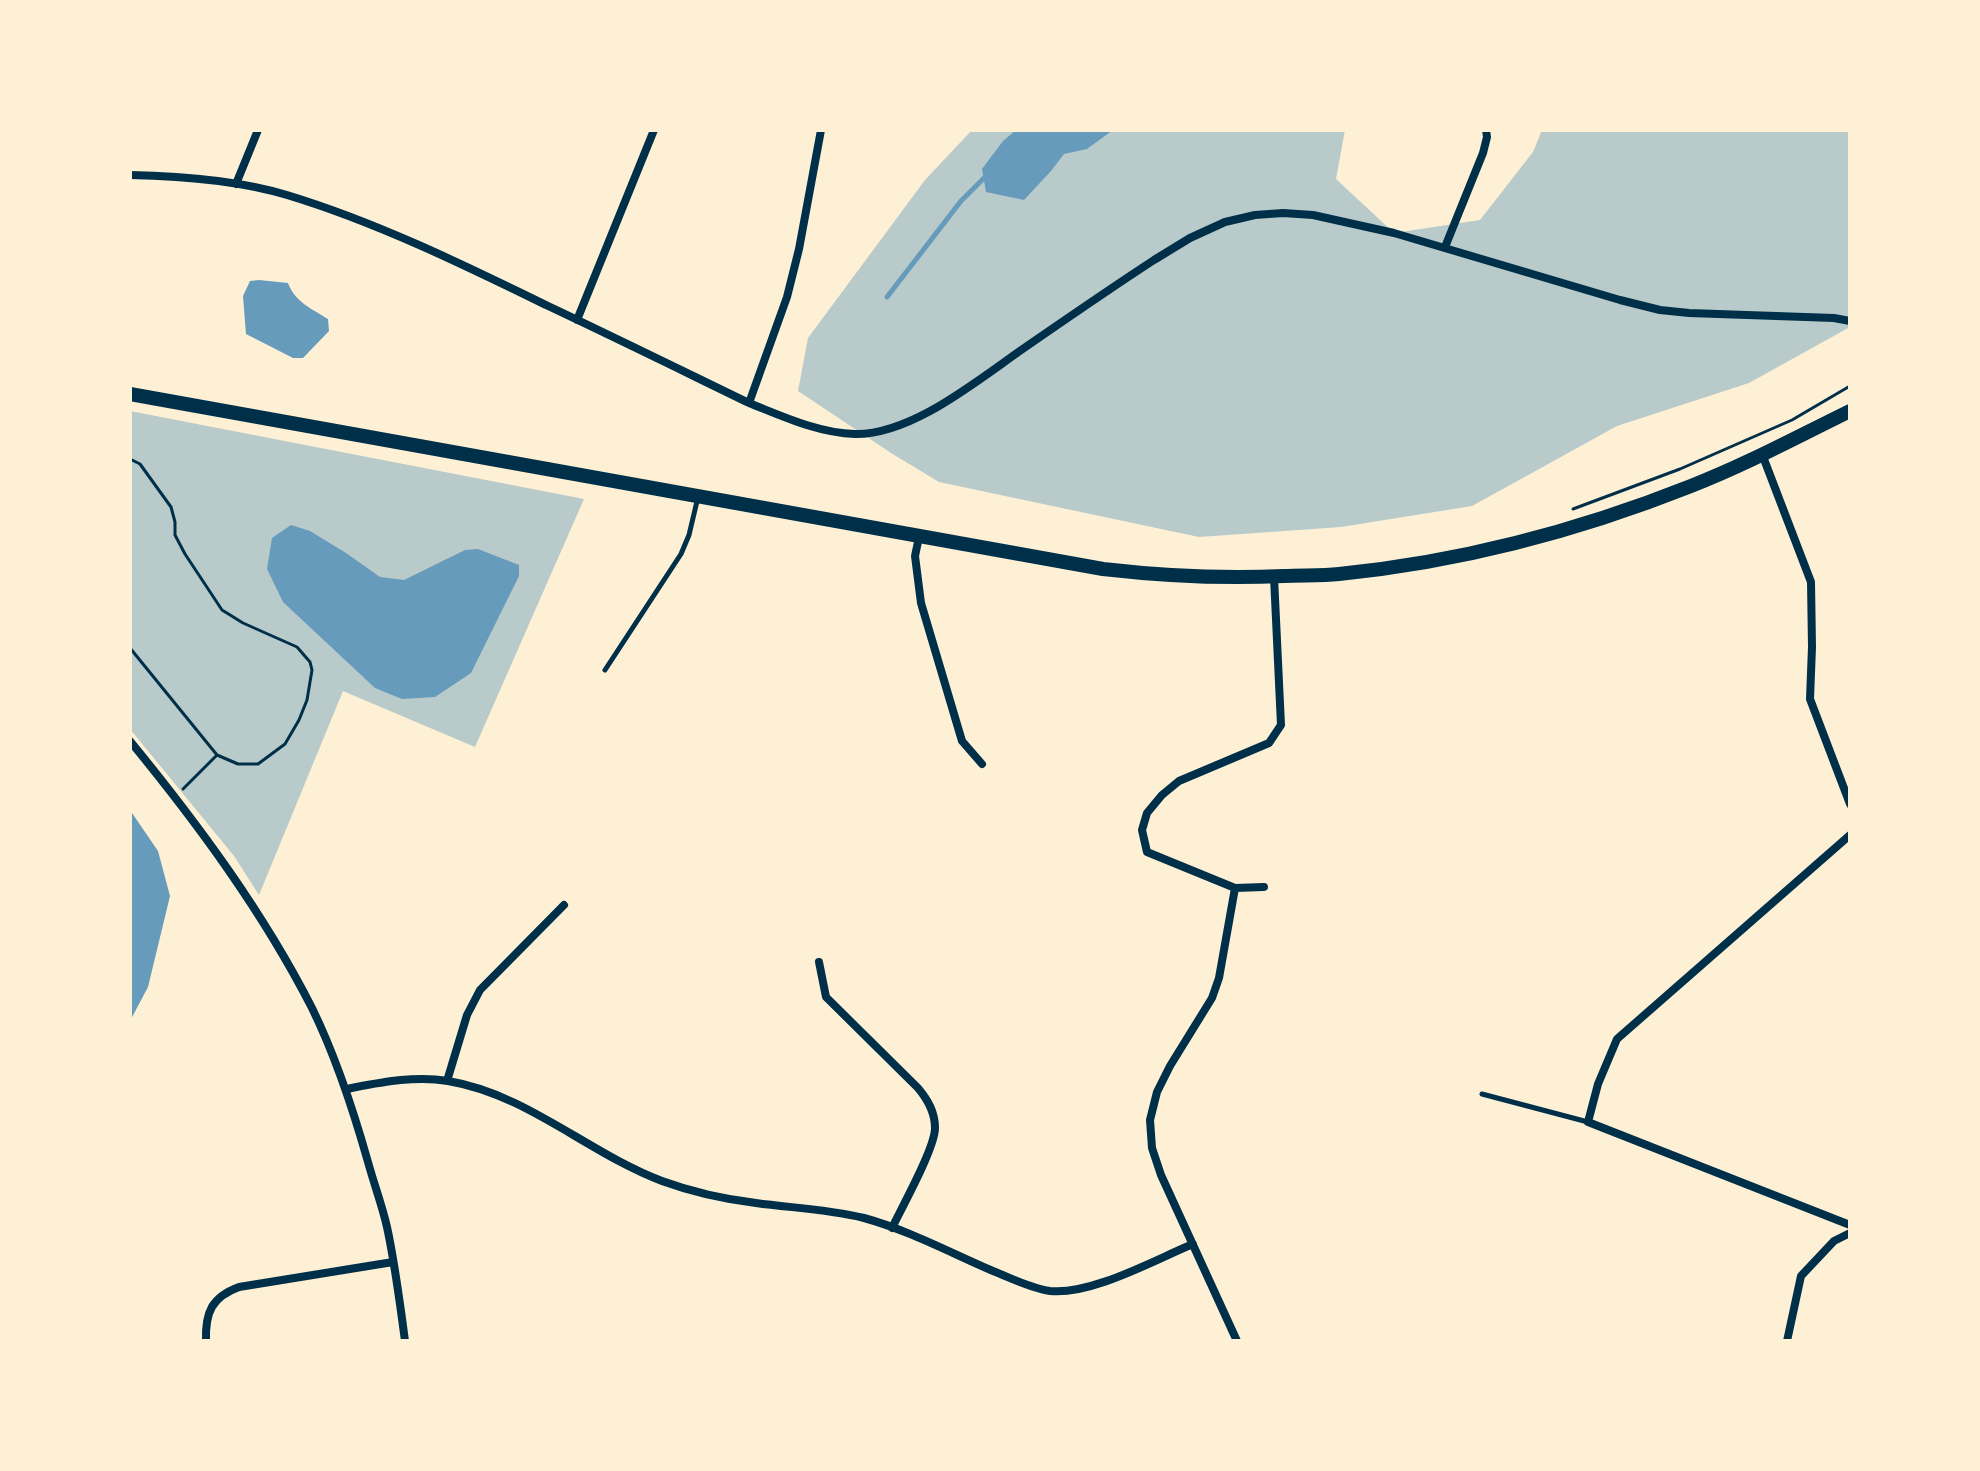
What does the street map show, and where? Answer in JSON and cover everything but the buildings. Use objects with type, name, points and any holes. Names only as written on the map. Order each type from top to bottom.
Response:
[{"type":"main road","points":[[130,394],[1103,569],[1156,575],[1237,578],[1338,574],[1400,565],[1570,529],[1695,485],[1850,411]]},
{"type":"street","points":[[236,184],[258,130]]},
{"type":"street","points":[[577,320],[654,130]]},
{"type":"street","points":[[749,403],[787,297],[821,130]]},
{"type":"street","points":[[1445,247],[1483,153],[1486,130]]},
{"type":"street","points":[[130,175],[236,184],[285,195],[349,217],[496,280],[749,403],[785,418],[855,434],[890,429],[933,410],[1140,268],[1190,238],[1225,222],[1255,215],[1298,214],[1342,220],[1660,310],[1850,321]]},
{"type":"street","points":[[1762,454],[1811,582],[1810,699],[1850,804]]},
{"type":"street","points":[[919,537],[915,556],[921,603],[962,741],[982,764]]},
{"type":"street","points":[[1264,887],[1235,888],[1147,852],[1142,830],[1147,813],[1179,781],[1269,743],[1281,725],[1274,577]]},
{"type":"street","points":[[130,741],[198,826],[252,905],[312,1009],[346,1089],[386,1223],[405,1341]]},
{"type":"street","points":[[1850,835],[1617,1039],[1598,1084],[1588,1122],[1850,1225]]},
{"type":"street","points":[[1235,888],[1219,978],[1212,998],[1170,1066],[1157,1092],[1150,1120],[1152,1148],[1161,1175],[1237,1341]]},
{"type":"street","points":[[447,1081],[467,1015],[480,990],[564,905]]},
{"type":"street","points":[[819,962],[826,997],[918,1088],[928,1100],[934,1116],[935,1132],[930,1147],[892,1228]]},
{"type":"street","points":[[346,1089],[386,1082],[447,1081],[497,1094],[613,1158],[671,1184],[707,1195],[757,1204],[832,1211],[865,1219],[1026,1285],[1051,1291],[1076,1289],[1106,1281],[1193,1244]]},
{"type":"street","points":[[1787,1341],[1801,1276],[1834,1241],[1850,1233]]},
{"type":"street","points":[[206,1341],[208,1314],[215,1301],[226,1292],[239,1287],[393,1262]]},
{"type":"lane","points":[[605,670],[681,554],[698,497]]},
{"type":"lane","points":[[1482,1094],[1588,1122]]},
{"type":"path","points":[[1570,510],[1680,469],[1792,420],[1850,386]]},
{"type":"path","points":[[130,459],[140,464],[171,507],[175,535],[222,610],[297,647],[310,662],[312,670],[307,700],[285,744],[258,764],[238,764],[217,755],[130,648]]},
{"type":"path","points":[[174,797],[217,755]]},
{"type":"shaded area","points":[[972,130],[1345,130],[1336,179],[1394,233],[1480,220],[1533,152],[1542,130],[1850,130],[1850,327],[1749,383],[1617,426],[1472,506],[1341,527],[1199,537],[939,482],[798,391],[808,338],[925,180]]},
{"type":"shaded area","points":[[130,411],[584,499],[475,747],[343,691],[259,895],[234,856],[130,729]]},
{"type":"water","points":[[1016,130],[1113,130],[1087,149],[1064,154],[1024,200],[986,192],[982,169],[1003,141]]},
{"type":"water","points":[[250,281],[288,283],[300,300],[328,319],[329,331],[303,358],[293,358],[246,334],[243,296]]},
{"type":"water","points":[[291,525],[310,531],[380,577],[404,580],[465,550],[478,549],[519,565],[519,576],[471,673],[435,697],[402,699],[375,688],[283,602],[267,569],[272,538]]},
{"type":"water","points":[[130,810],[158,851],[170,896],[148,987],[130,1021]]},
{"type":"waterway","points":[[887,297],[961,201],[988,174]]}]
